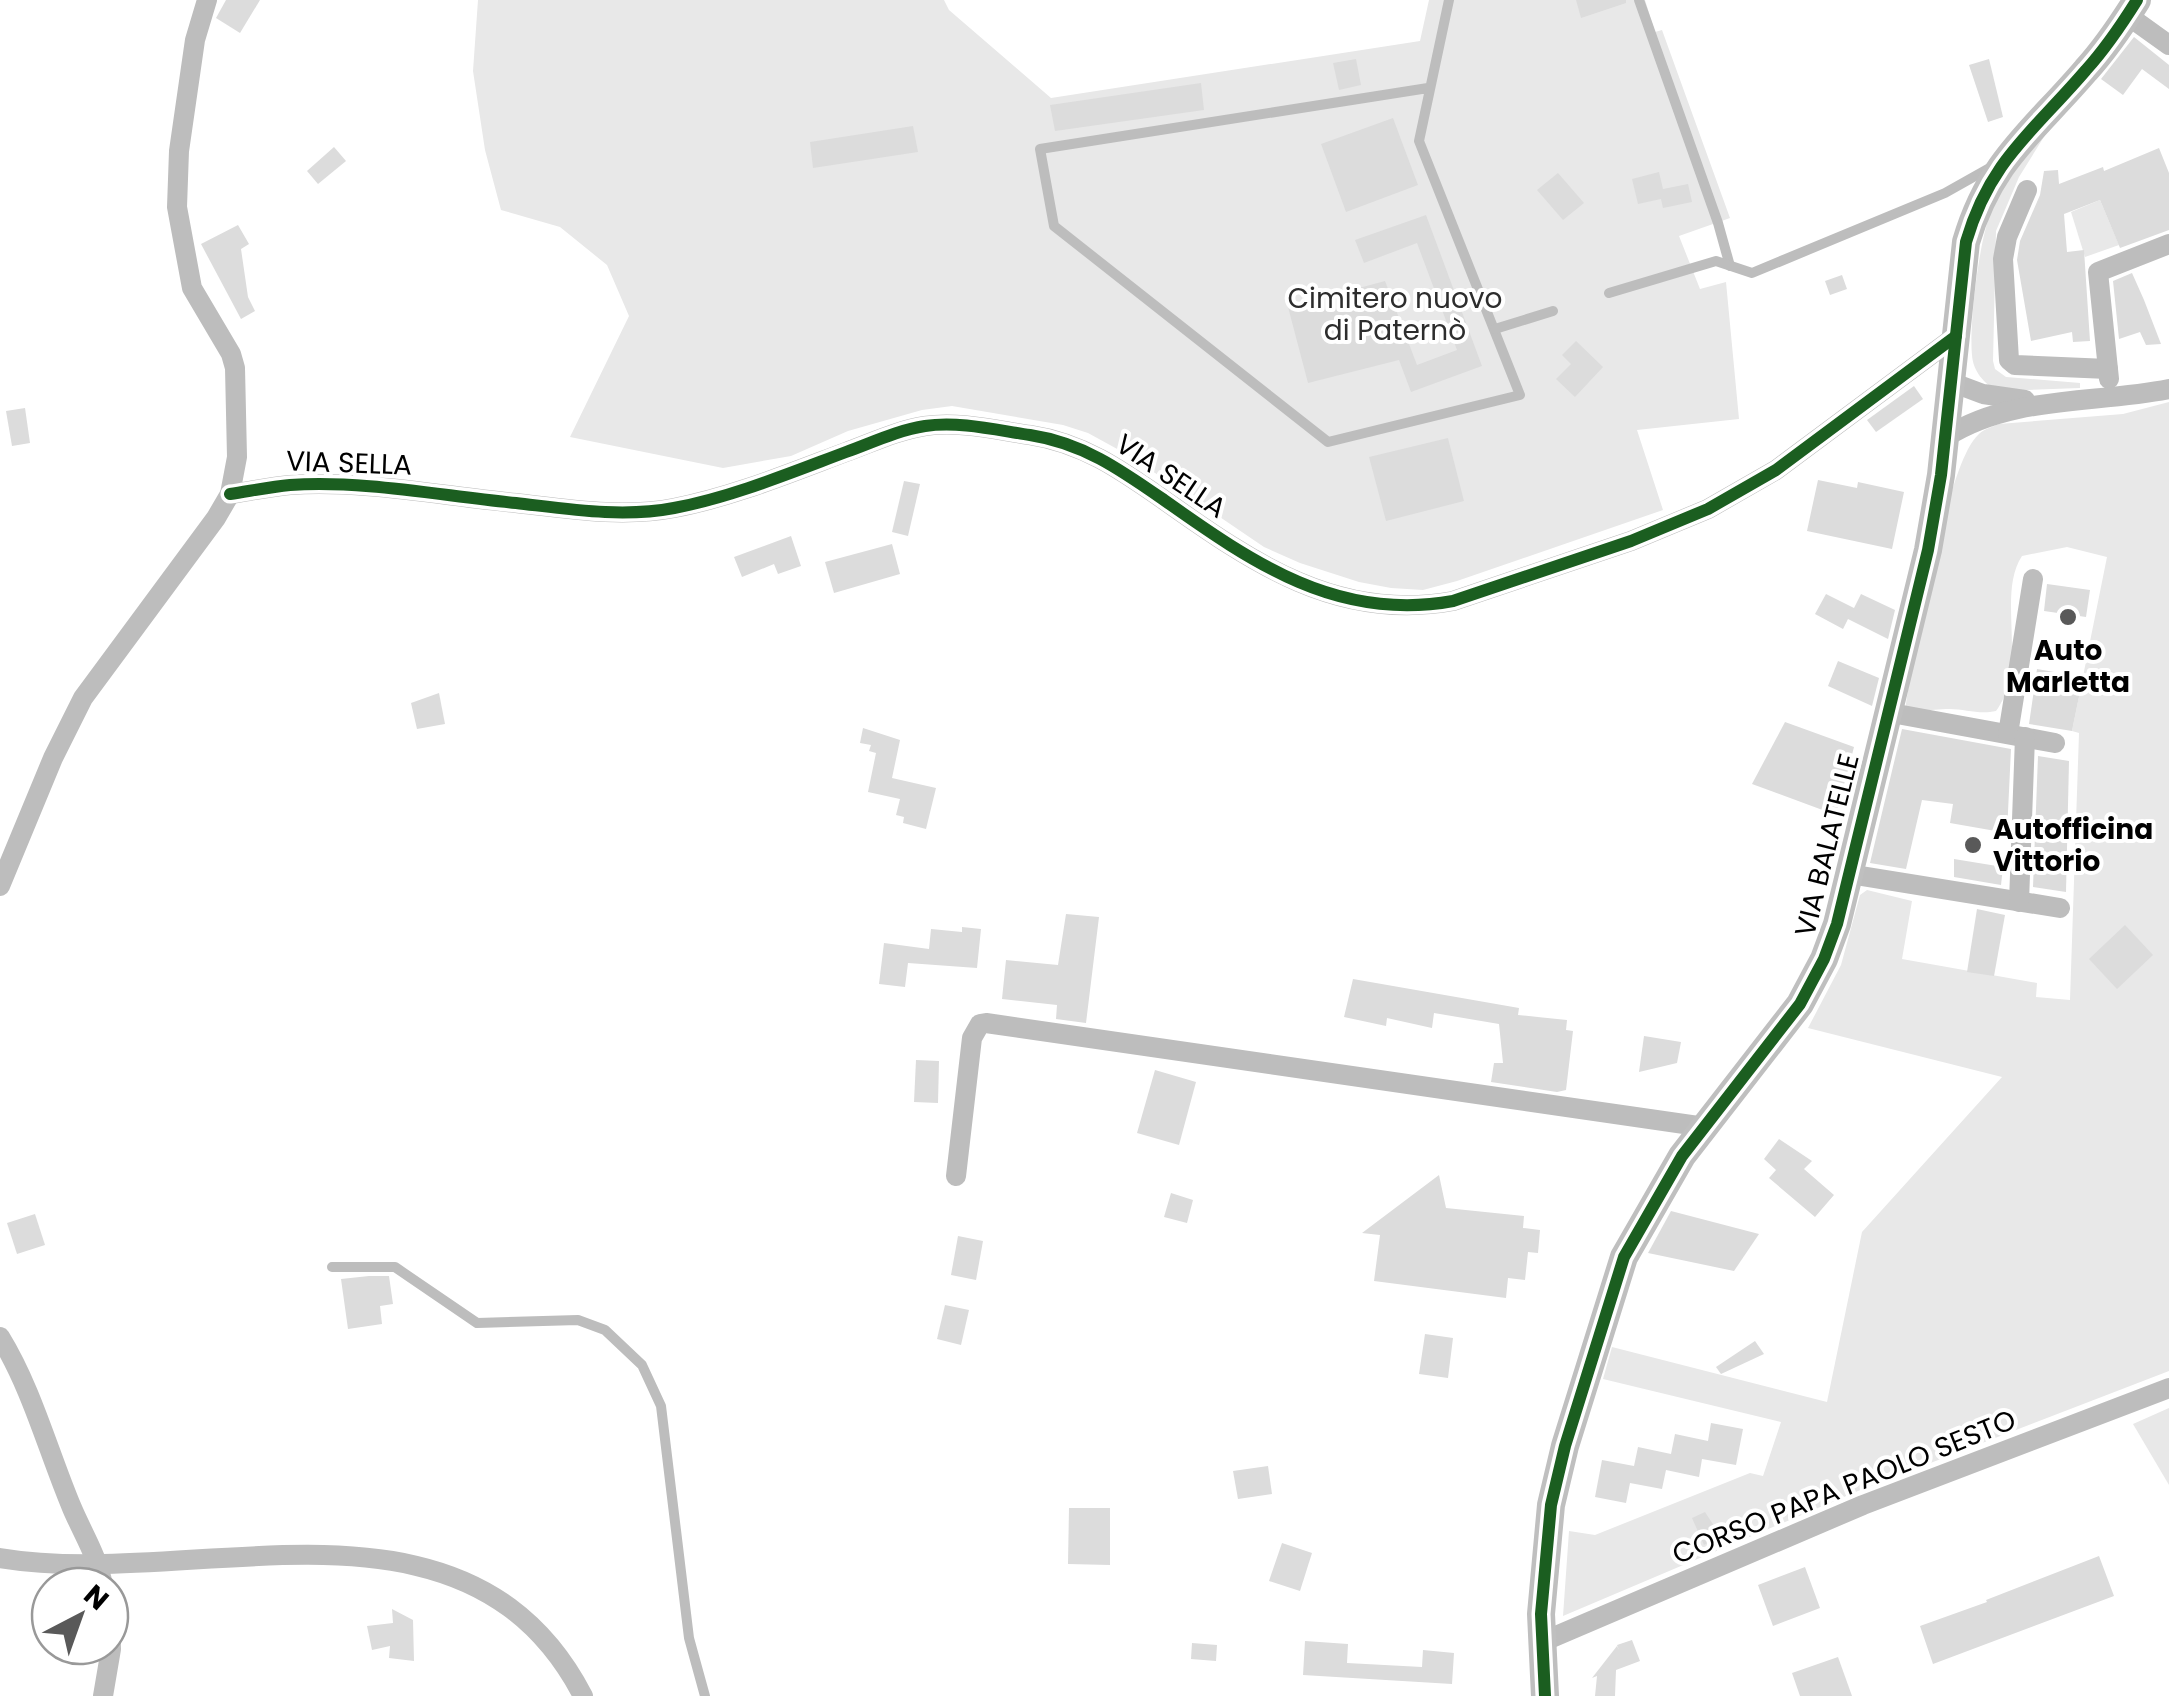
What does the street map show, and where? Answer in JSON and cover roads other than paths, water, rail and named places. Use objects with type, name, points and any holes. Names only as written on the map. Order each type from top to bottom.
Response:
[{"type":"street","points":[[0,886],[53,758],[83,698],[230,494],[237,457],[235,368],[231,354],[192,288],[176,208],[179,151],[195,40],[207,0]]},
{"type":"street","points":[[2132,8],[2169,45]]},
{"type":"street","name":"VIA BALATELLE","points":[[1545,1696],[1544,1559],[1551,1505],[1565,1446],[1624,1256],[1682,1156],[1800,1004],[1837,924],[1928,550],[1946,437],[1966,242],[1976,207],[2003,160],[2087,70],[2132,8]]},
{"type":"street","points":[[2027,190],[2006,237],[2003,259],[2008,360],[2015,365],[2108,369]]},
{"type":"street","points":[[2111,398],[2098,272],[2169,244]]},
{"type":"street","name":"VIA SELLA","points":[[230,494],[290,485],[342,485],[583,510],[645,512],[675,508],[781,477],[899,432],[924,426],[963,426],[1036,436],[1086,449],[1228,545],[1298,582],[1382,606],[1429,605],[1631,541],[1708,510],[1776,470],[1956,336]]},
{"type":"street","points":[[1951,382],[1998,397],[2057,402]]},
{"type":"street","points":[[1946,437],[2000,411],[2169,389]]},
{"type":"street","points":[[2019,902],[2017,736],[2033,579]]},
{"type":"street","points":[[1886,712],[2055,743]]},
{"type":"street","points":[[1849,874],[2060,908]]},
{"type":"street","points":[[956,1176],[972,1038],[980,1024],[986,1023],[1705,1127]]},
{"type":"street","points":[[0,1337],[20,1374],[73,1510],[99,1564]]},
{"type":"street","name":"CORSO PAPA PAOLO SESTO","points":[[1542,1642],[1863,1504],[2169,1388]]},
{"type":"street","points":[[0,1558],[99,1564],[318,1554],[416,1565],[467,1582],[508,1604],[544,1637],[583,1696]]},
{"type":"street","points":[[103,1696],[107,1666]]},
{"type":"lane","points":[[1428,88],[1040,148],[1054,226],[1328,442],[1520,395],[1420,140],[1449,0]]},
{"type":"lane","points":[[1639,0],[1730,266]]},
{"type":"lane","points":[[1609,294],[1716,261],[1752,274],[1945,193],[2003,160]]},
{"type":"lane","points":[[1495,329],[1553,311]]},
{"type":"lane","points":[[332,1267],[395,1267],[477,1323],[578,1320],[605,1330],[642,1364],[662,1406],[689,1638],[705,1696]]},
{"type":"place","name":"Auto Marletta","points":[[2068,617]]},
{"type":"place","name":"Autofficina Vittorio","points":[[1973,845]]},
{"type":"park label","name":"Cimitero nuovo di Paternò","points":[[1395,314]]}]
